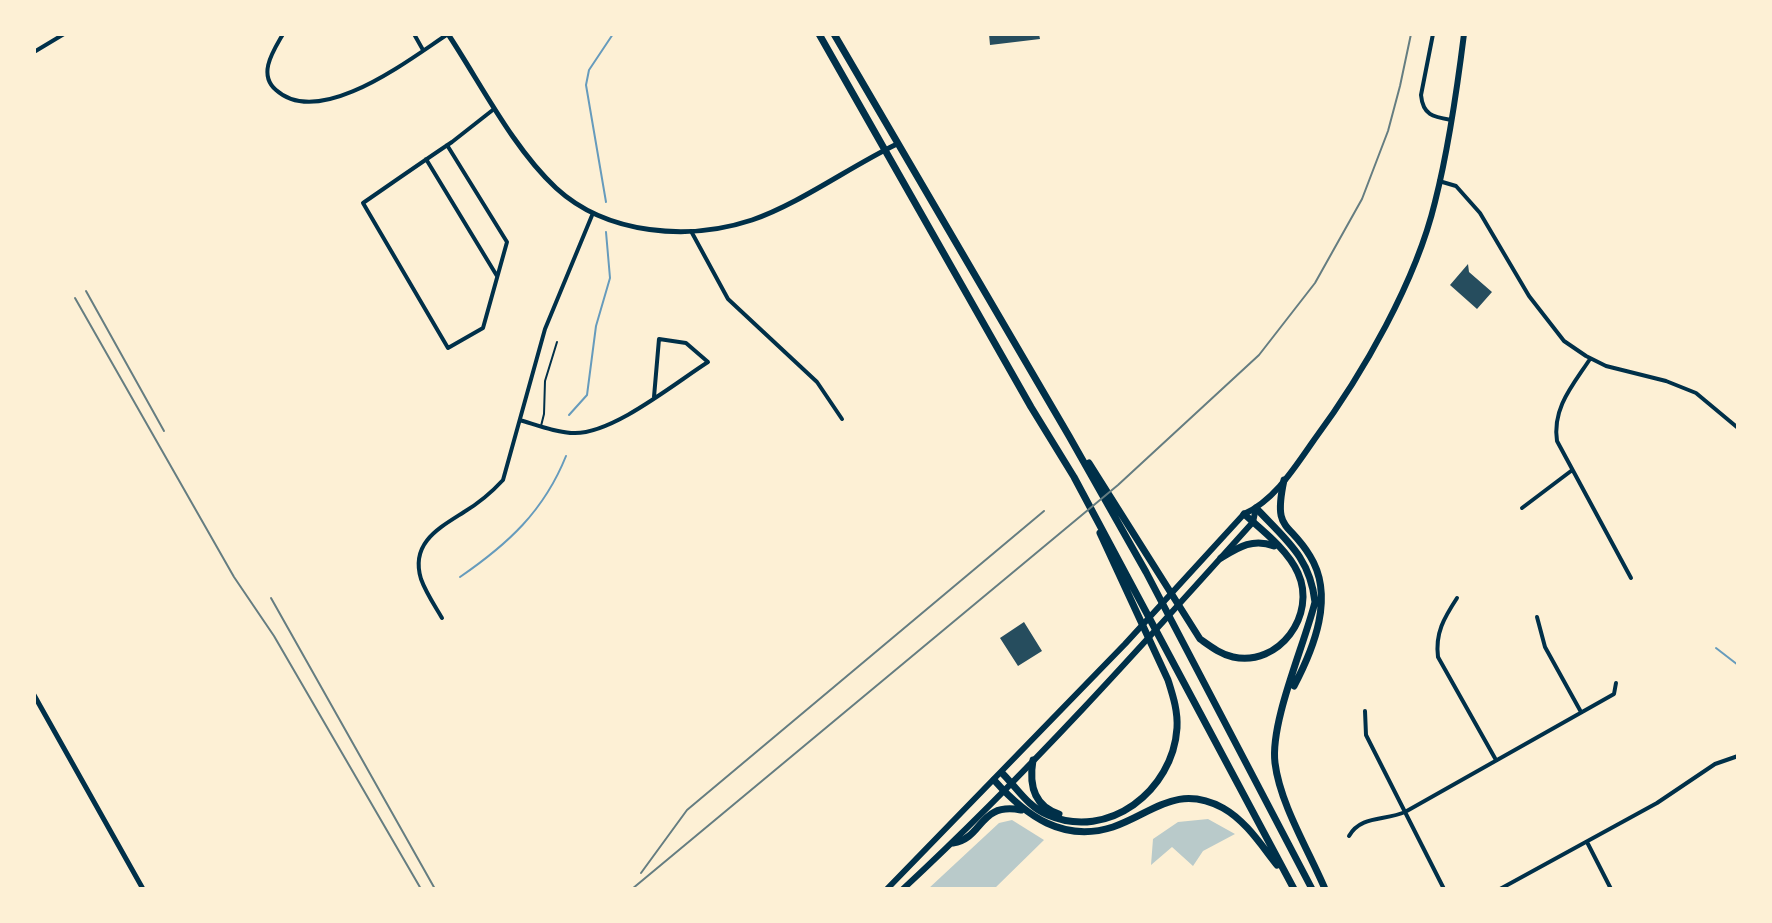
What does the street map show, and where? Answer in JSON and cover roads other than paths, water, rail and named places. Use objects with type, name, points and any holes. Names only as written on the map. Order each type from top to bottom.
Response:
[{"type":"highway","points":[[819,34],[1074,477],[1294,889]]},
{"type":"highway","points":[[834,34],[1069,436],[1160,600],[1312,889]]},
{"type":"highway","points":[[1069,436],[1098,476],[1200,639],[1235,658],[1258,656],[1284,643],[1298,624],[1304,591],[1298,572],[1244,514]]},
{"type":"highway","points":[[1002,773],[1033,807],[1050,816],[1074,822],[1094,822],[1115,817],[1141,799],[1159,778],[1168,762],[1177,728],[1175,703],[1168,680],[1074,477]]},
{"type":"highway","points":[[1284,480],[1279,506],[1281,516],[1287,530],[1310,556],[1323,591],[1321,613],[1308,660],[1284,705]]},
{"type":"highway","points":[[1256,508],[1304,561],[1312,580],[1315,602],[1275,738],[1275,762],[1281,790],[1325,889]]},
{"type":"highway","points":[[1221,558],[1250,543],[1277,547]]},
{"type":"highway","points":[[1033,760],[1031,784],[1034,794],[1042,805],[1053,812],[1075,818],[1092,817],[1111,813],[1141,799]]},
{"type":"highway","points":[[994,780],[1023,810],[1050,826],[1071,831],[1114,827],[1171,800],[1203,801],[1220,806],[1237,817],[1289,880]]},
{"type":"highway","points":[[953,843],[963,842],[994,811],[1006,807],[1023,810]]},
{"type":"main road","points":[[887,889],[1125,644],[1244,514],[1256,508],[1284,480],[1336,408],[1414,266],[1435,204],[1452,120],[1464,34]]},
{"type":"main road","points":[[903,889],[953,843],[1135,654],[1253,522],[1256,508]]},
{"type":"street","points":[[34,52],[64,34]]},
{"type":"street","points":[[283,34],[269,59],[267,72],[270,82],[275,90],[284,95],[307,102],[356,92],[448,34],[537,168],[559,190],[624,225],[651,230],[691,231],[752,220],[897,144]]},
{"type":"street","points":[[414,34],[423,50]]},
{"type":"street","points":[[1433,34],[1421,95],[1422,105],[1426,113],[1433,117],[1452,120]]},
{"type":"street","points":[[447,145],[507,242],[483,328],[448,348],[363,203],[496,107]]},
{"type":"street","points":[[426,159],[497,276]]},
{"type":"street","points":[[1439,181],[1456,186],[1480,213],[1529,296],[1556,333],[1590,359],[1606,366],[1666,381],[1696,393],[1738,428]]},
{"type":"street","points":[[442,618],[420,572],[419,560],[424,542],[434,530],[489,495],[503,480],[545,329],[594,211]]},
{"type":"street","points":[[691,231],[728,299],[817,382],[842,419]]},
{"type":"street","points":[[520,420],[572,433],[584,432],[622,418],[708,362],[686,343],[659,339],[654,397]]},
{"type":"street","points":[[1590,359],[1564,397],[1556,418],[1557,441],[1631,578]]},
{"type":"street","points":[[1522,508],[1571,471]]},
{"type":"street","points":[[1457,598],[1441,622],[1436,643],[1438,657],[1496,760]]},
{"type":"street","points":[[1537,617],[1545,647],[1581,712]]},
{"type":"street","points":[[1349,836],[1354,827],[1362,822],[1405,812],[1614,694],[1616,683]]},
{"type":"street","points":[[34,695],[143,889]]},
{"type":"street","points":[[1365,711],[1366,735],[1444,889]]},
{"type":"street","points":[[1500,889],[1657,803],[1715,764],[1738,756]]},
{"type":"street","points":[[1587,842],[1611,889]]},
{"type":"lane","points":[[541,426],[545,381],[557,342]]},
{"type":"waterway","points":[[606,202],[586,85],[589,70],[613,34]]},
{"type":"waterway","points":[[569,415],[587,395],[596,326],[610,278],[606,232]]},
{"type":"waterway","points":[[460,577],[523,525],[547,493],[566,456]]},
{"type":"waterway","points":[[1716,648],[1738,665]]},
{"type":"railway","points":[[632,889],[1118,485],[1259,355],[1315,283],[1362,199],[1388,131],[1411,34]]},
{"type":"railway","points":[[86,291],[164,431]]},
{"type":"railway","points":[[75,298],[234,577],[274,636],[421,889]]},
{"type":"railway","points":[[641,873],[687,810],[1044,511]]},
{"type":"railway","points":[[271,598],[435,889]]}]
